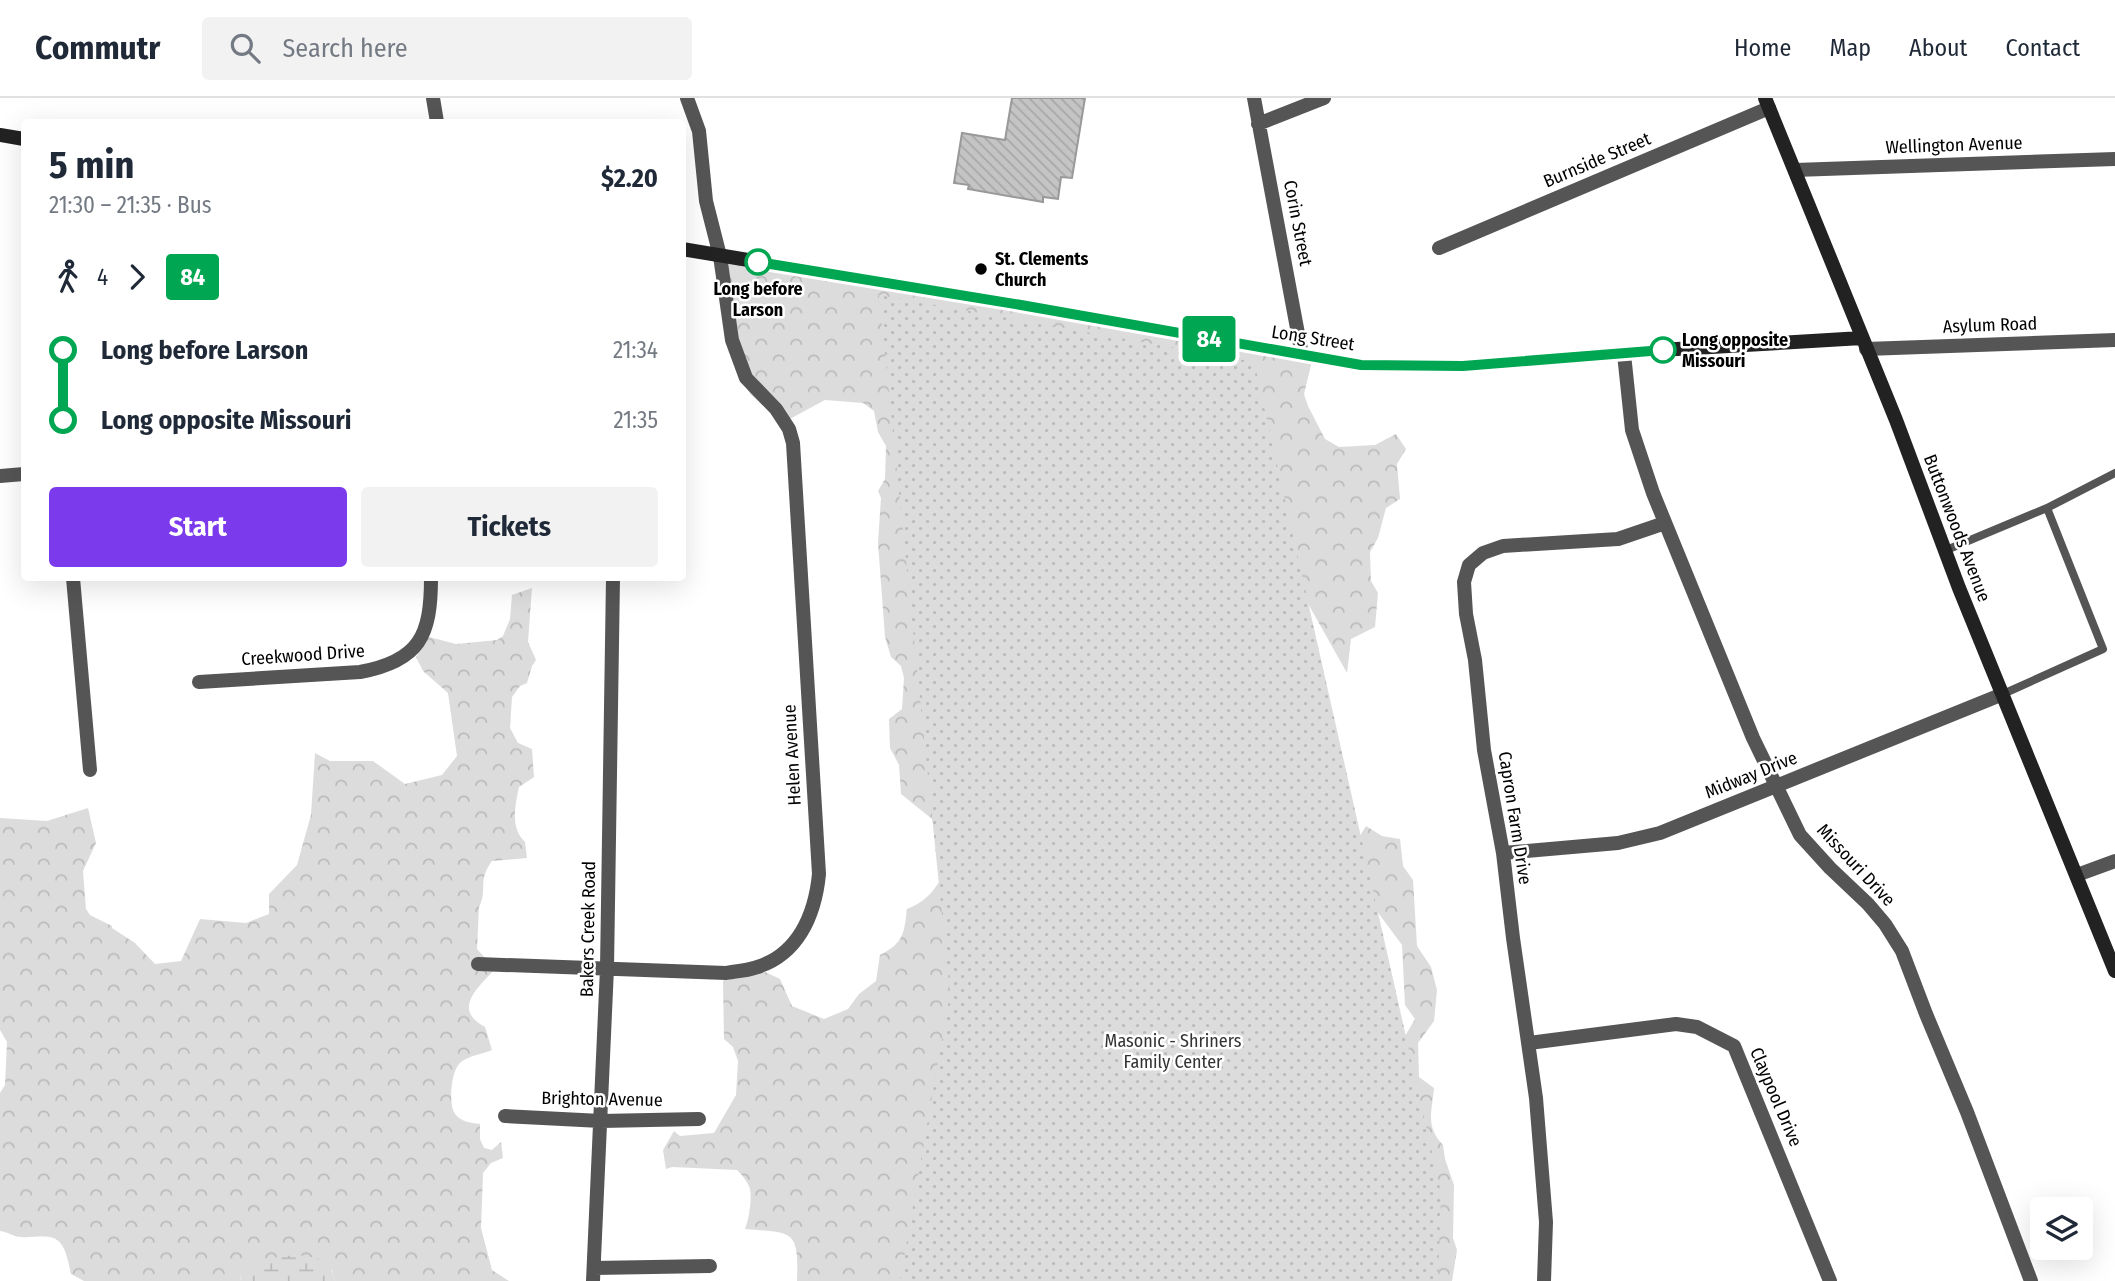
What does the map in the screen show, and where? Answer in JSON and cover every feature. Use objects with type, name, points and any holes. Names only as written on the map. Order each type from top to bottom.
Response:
[{"type":"street","points":[[432,98],[436,119]]},
{"type":"street","name":"Helen Avenue","points":[[478,964],[726,973],[756,968],[781,955],[796,939],[808,922],[816,899],[819,874],[793,443],[789,429],[776,409],[746,377],[732,340],[720,256],[706,201],[699,131],[687,98]]},
{"type":"street","name":"Corin Street","points":[[1254,98],[1302,355]]},
{"type":"street","points":[[1258,124],[1324,98]]},
{"type":"street","name":"Buttonwoods Avenue","points":[[1767,103],[1896,420],[1944,551],[2115,971]]},
{"type":"street","name":"Burnside Street","points":[[1439,248],[1767,103]]},
{"type":"street","points":[[0,135],[21,138]]},
{"type":"street","name":"Wellington Avenue","points":[[1795,170],[2115,159]]},
{"type":"street","name":"Long Street","points":[[686,250],[1361,365],[1463,366],[1625,354],[1864,344]]},
{"type":"street","name":"Asylum Road","points":[[1864,344],[2115,340]]},
{"type":"street","name":"Missouri Drive","points":[[1625,354],[1632,430],[1653,493],[1753,738],[1800,835],[1868,904],[1902,951],[2031,1281]]},
{"type":"street","points":[[0,476],[21,474]]},
{"type":"street","name":"Capron Farm Drive","points":[[1544,1281],[1546,1222],[1536,1098],[1503,853],[1466,614],[1464,582],[1469,565],[1483,553],[1503,547],[1618,539],[1665,523]]},
{"type":"street","points":[[73,581],[90,770]]},
{"type":"street","name":"Creekwood Drive","points":[[199,682],[360,672],[382,668],[403,659],[420,641],[431,604],[431,581]]},
{"type":"street","name":"Bakers Creek Road","points":[[594,1275],[607,968],[613,581]]},
{"type":"street","name":"Midway Drive","points":[[1503,853],[1618,842],[1660,833],[2003,694]]},
{"type":"street","points":[[2077,875],[2115,861]]},
{"type":"street","name":"Claypool Drive","points":[[1528,1043],[1676,1024],[1696,1027],[1734,1046],[1830,1281]]},
{"type":"street","name":"Brighton Avenue","points":[[505,1116],[601,1121],[699,1119]]},
{"type":"street","points":[[594,1275],[710,1266]]},
{"type":"lane","points":[[1944,551],[2047,508],[2115,473]]},
{"type":"lane","points":[[2003,694],[2104,649],[2047,508]]},
{"type":"green space","name":"Masonic - Shriners Family Center","points":[[721,258],[1313,357],[1304,394],[1325,439],[1339,447],[1375,445],[1396,434],[1406,449],[1397,464],[1400,499],[1386,508],[1378,538],[1370,552],[1371,581],[1378,593],[1375,627],[1351,639],[1347,673],[1302,593],[1200,1281],[797,1281],[796,1252],[790,1237],[774,1232],[745,1229],[750,1209],[750,1189],[737,1170],[666,1169],[663,1150],[674,1131],[680,1136],[714,1133],[736,1095],[738,1061],[733,1047],[724,1039],[723,981],[726,978],[763,971],[780,979],[792,1006],[824,1019],[848,1009],[859,994],[876,981],[880,955],[894,946],[901,936],[907,909],[927,897],[948,867],[932,819],[901,794],[899,765],[890,748],[889,719],[902,709],[904,678],[901,666],[891,657],[885,637],[878,543],[881,498],[878,491],[885,479],[886,446],[878,432],[874,411],[863,403],[825,400],[784,422],[751,395],[742,380]]},
{"type":"green space","name":"Masonic - Shriners Family Center","points":[[879,295],[1254,362],[1441,1192],[1438,1281],[900,1281],[950,993]]},
{"type":"green space","points":[[532,588],[528,642],[536,660],[527,683],[520,686],[512,697],[510,728],[518,743],[532,749],[534,777],[519,787],[515,809],[515,823],[525,842],[527,858],[492,861],[485,874],[479,907],[477,949],[495,969],[476,991],[469,1005],[475,1020],[485,1027],[492,1050],[461,1062],[455,1072],[451,1095],[457,1117],[480,1124],[480,1139],[484,1148],[492,1150],[501,1142],[503,1158],[491,1163],[483,1173],[481,1228],[492,1270],[509,1281],[335,1281],[332,1270],[240,1274],[241,1281],[84,1281],[71,1274],[63,1247],[55,1239],[47,1236],[18,1237],[0,1231],[0,1093],[5,1085],[7,1042],[0,1030],[0,818],[47,821],[88,808],[96,843],[83,871],[86,909],[90,915],[112,926],[135,943],[155,964],[181,961],[200,919],[246,923],[269,914],[269,894],[297,865],[311,815],[315,753],[330,761],[373,761],[405,784],[442,775],[457,756],[448,693],[423,671],[416,657],[429,637],[456,644],[497,640],[503,636],[510,619],[512,595]]},
{"type":"green space","points":[[1366,826],[1382,836],[1400,839],[1403,866],[1413,880],[1417,946],[1431,967],[1437,990],[1434,1021],[1418,1043],[1419,1077],[1434,1088],[1432,1125],[1443,1145],[1454,1185],[1453,1238],[1457,1250],[1452,1281],[1418,1281],[1397,1050],[1415,1019],[1405,1005],[1402,945],[1348,872],[1350,852]]},
{"type":"green space","points":[[295,1255],[321,1260],[333,1273],[335,1281],[241,1281],[240,1274],[262,1259]]},
{"type":"building","points":[[1012,98],[1085,98],[1072,178],[1061,177],[1058,199],[1043,197],[1043,202],[968,189],[969,185],[954,183],[962,133],[1005,140]]},
{"type":"bus line","name":"84","points":[[758,262],[1361,365],[1463,366],[1663,350]]},
{"type":"place","name":"Long before Larson","points":[[758,262]]},
{"type":"place","name":"St. Clements Church","points":[[981,269]]},
{"type":"place","name":"Long opposite Missouri","points":[[1663,350]]}]
